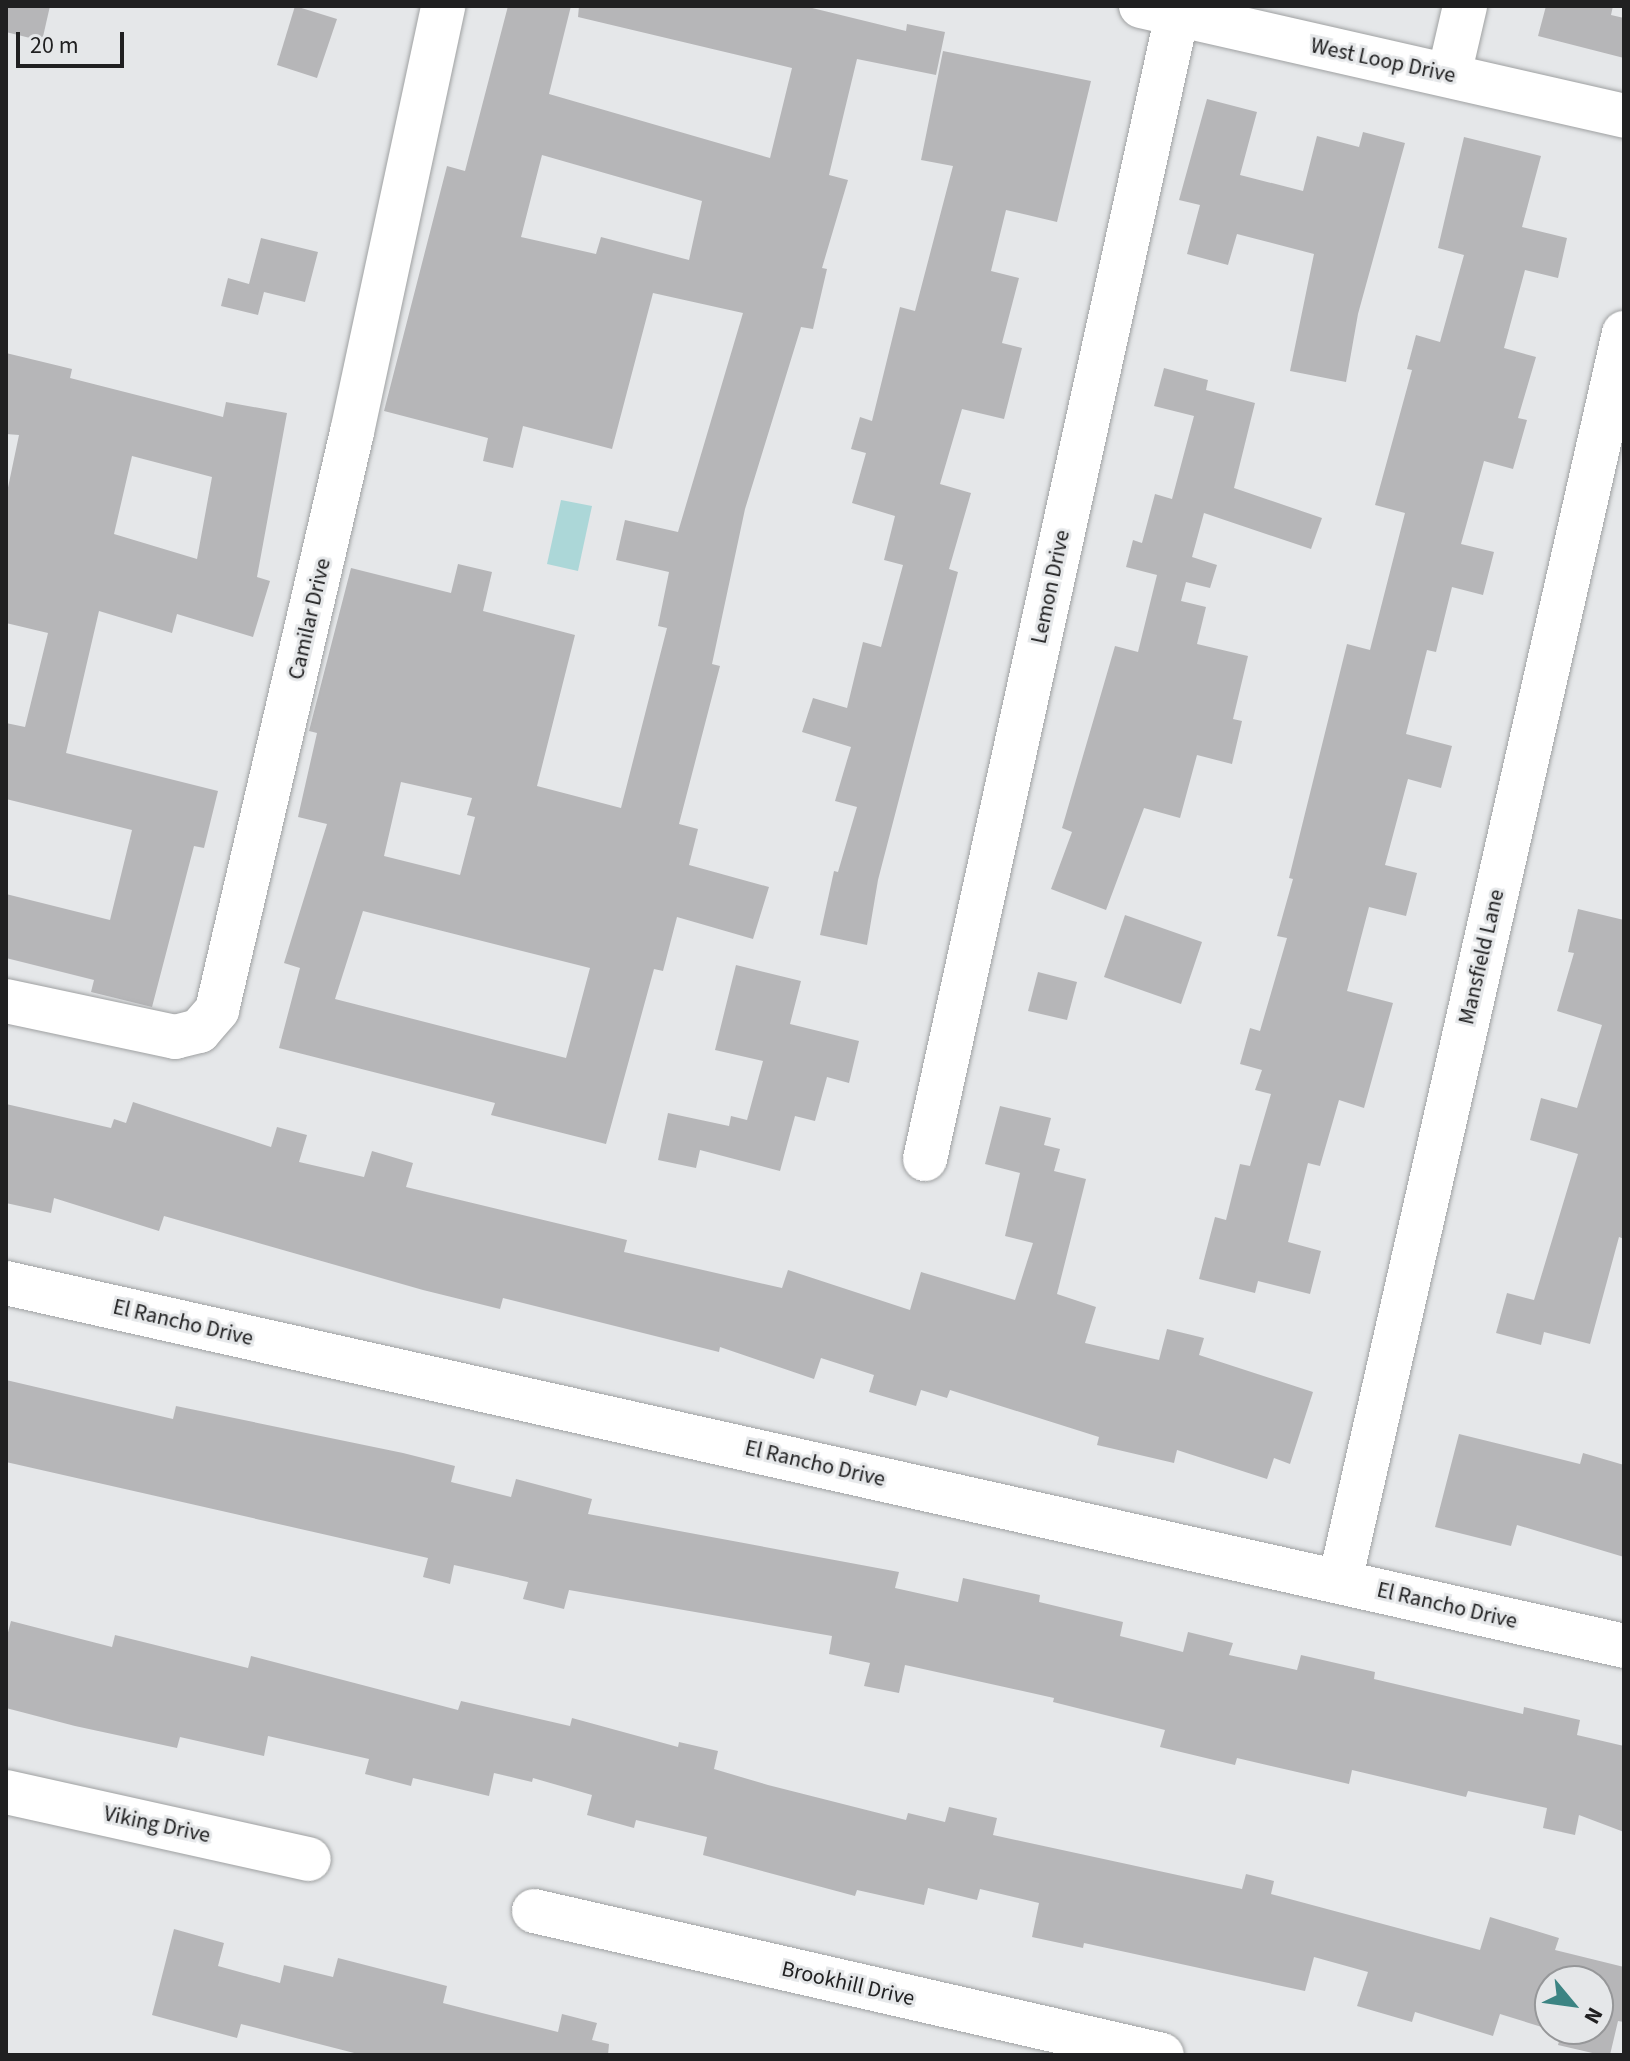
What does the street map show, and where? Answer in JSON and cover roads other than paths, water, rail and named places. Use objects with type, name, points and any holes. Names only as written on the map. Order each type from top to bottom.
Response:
[{"type":"street","name":"Camilar Drive","points":[[6,1001],[175,1037],[199,1031],[217,1010],[352,432],[443,6]]},
{"type":"street","points":[[1449,75],[1465,6]]},
{"type":"street","name":"West Loop Drive","points":[[1159,11],[1624,116]]},
{"type":"street","name":"Lemon Drive","points":[[925,1159],[1159,11]]},
{"type":"street","name":"Mansfield Lane","points":[[1340,1581],[1624,333]]},
{"type":"street","name":"El Rancho Drive","points":[[6,1283],[1624,1646]]},
{"type":"street","name":"Viking Drive","points":[[6,1792],[309,1859]]},
{"type":"street","name":"Brookhill Drive","points":[[534,1911],[1020,2040],[1162,2055]]},
{"type":"water","points":[[561,500],[592,506],[578,571],[547,564]]}]
